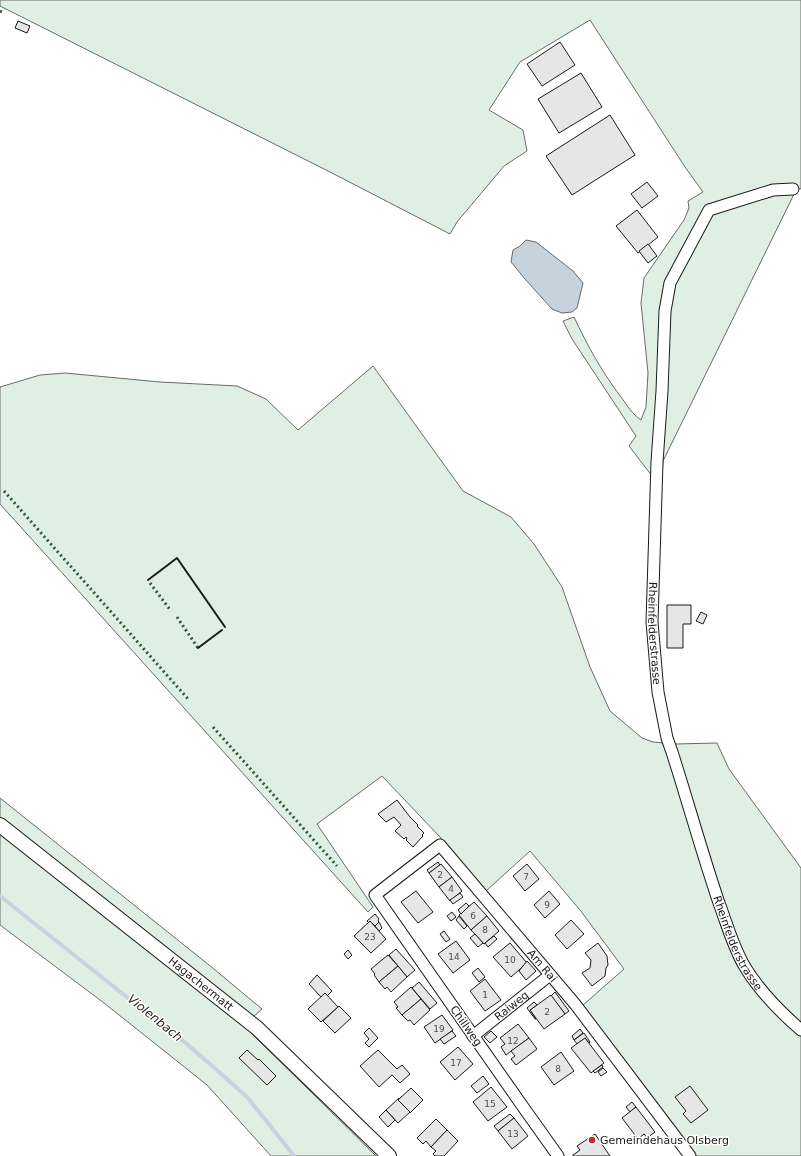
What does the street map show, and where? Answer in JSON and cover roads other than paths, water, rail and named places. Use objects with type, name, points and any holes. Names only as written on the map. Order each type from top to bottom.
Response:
[{"type":"street","name":"Rheinfelderstrasse","points":[[793,189],[773,190],[710,210],[670,283],[665,311],[662,391],[657,462],[652,622],[658,692],[667,738],[710,877],[734,947],[744,966],[758,987],[772,1004],[801,1030]]},
{"type":"street","name":"Hagachermatt","points":[[0,825],[257,1028],[389,1156]]},
{"type":"street","name":"Am Rai","points":[[375,895],[440,845],[575,1004],[690,1156]]},
{"type":"street","name":"Chillweg","points":[[375,895],[558,1156]]},
{"type":"street","name":"Raiweg","points":[[473,1036],[550,975]]},
{"type":"waterway","name":"Violenbach","points":[[0,896],[174,1033],[218,1071],[248,1098],[294,1156]]},
{"type":"place","name":"Gemeindehaus Olsberg","points":[[592,1140]]}]
